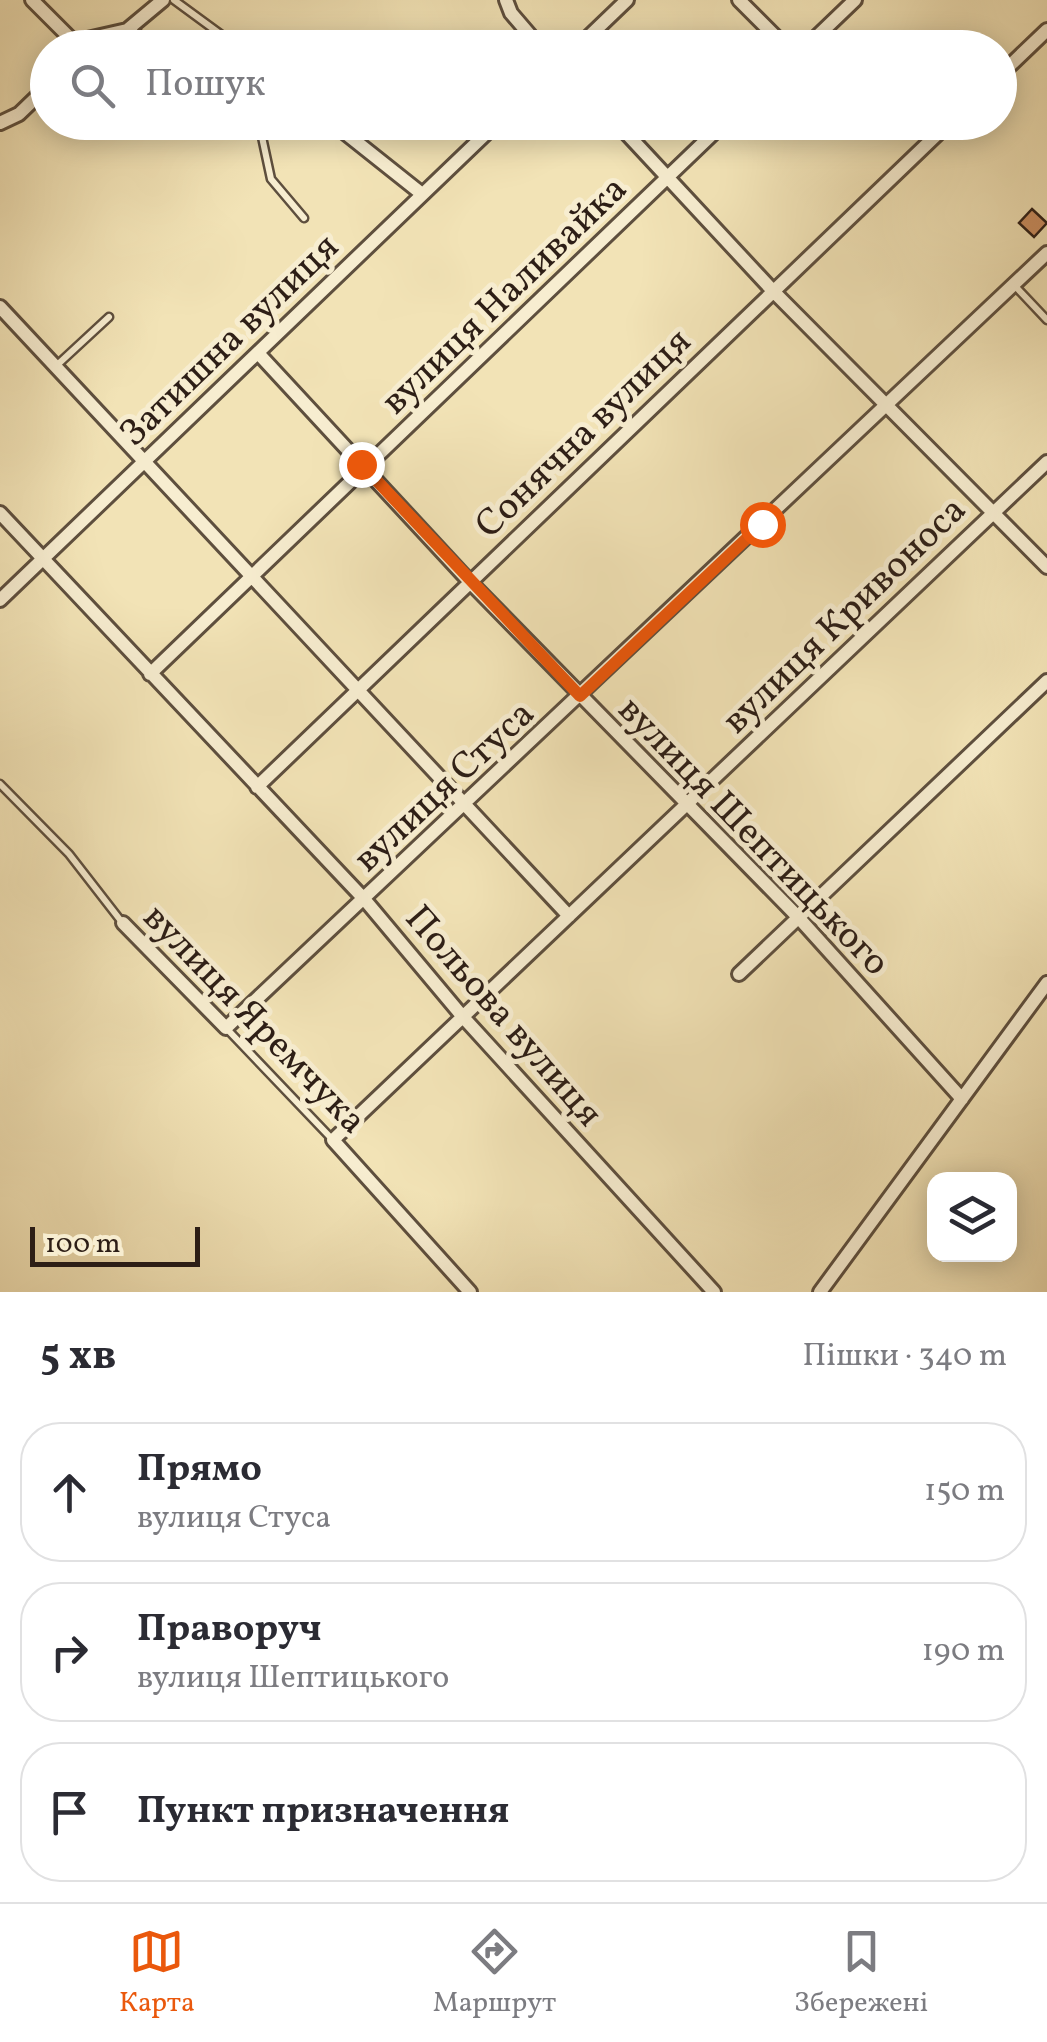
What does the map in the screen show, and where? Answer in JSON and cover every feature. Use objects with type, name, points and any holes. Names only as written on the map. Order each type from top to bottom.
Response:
[{"type":"street","points":[[32,0],[59,30]]},
{"type":"street","points":[[127,30],[163,0]]},
{"type":"street","points":[[506,0],[526,30]]},
{"type":"street","points":[[596,30],[627,0]]},
{"type":"street","points":[[740,0],[769,30]]},
{"type":"street","points":[[824,30],[855,0]]},
{"type":"street","points":[[1017,59],[1047,30]]},
{"type":"street","points":[[0,123],[20,114],[30,104]]},
{"type":"street","points":[[354,140],[422,194]]},
{"type":"street","name":"Затишна вулиця","points":[[0,600],[479,140]]},
{"type":"street","points":[[634,140],[774,292],[1047,567]]},
{"type":"street","name":"вулиця Наливайка","points":[[150,674],[706,140]]},
{"type":"street","name":"Сонячна вулиця","points":[[257,787],[360,694],[469,581],[931,140]]},
{"type":"street","name":"вулиця Стуса","points":[[226,1028],[1047,253]]},
{"type":"street","points":[[0,307],[569,916]]},
{"type":"street","name":"вулиця Шептицького","points":[[258,353],[469,581],[798,918],[962,1099]]},
{"type":"street","name":"вулиця Кривоноса","points":[[333,1140],[1047,462]]},
{"type":"street","name":"Польова вулиця","points":[[0,513],[364,900],[463,1017],[714,1292]]},
{"type":"street","points":[[739,974],[1047,681]]},
{"type":"street","name":"вулиця Яремчука","points":[[123,924],[226,1028]]},
{"type":"street","points":[[820,1292],[1047,983]]},
{"type":"street","name":"вулиця Яремчука","points":[[333,1140],[470,1292]]},
{"type":"lane","points":[[174,0],[215,30]]},
{"type":"lane","points":[[263,140],[271,179],[304,218]]},
{"type":"lane","points":[[1014,285],[1047,320]]},
{"type":"lane","points":[[55,368],[109,317]]},
{"type":"lane","name":"вулиця Яремчука","points":[[0,784],[70,854],[123,924]]},
{"type":"lane","name":"вулиця Яремчука","points":[[226,1028],[333,1140]]},
{"type":"building","points":[[1032,209],[1047,223],[1034,237],[1019,223]]},
{"type":"route","points":[[361,464],[580,696],[762,524]]}]
